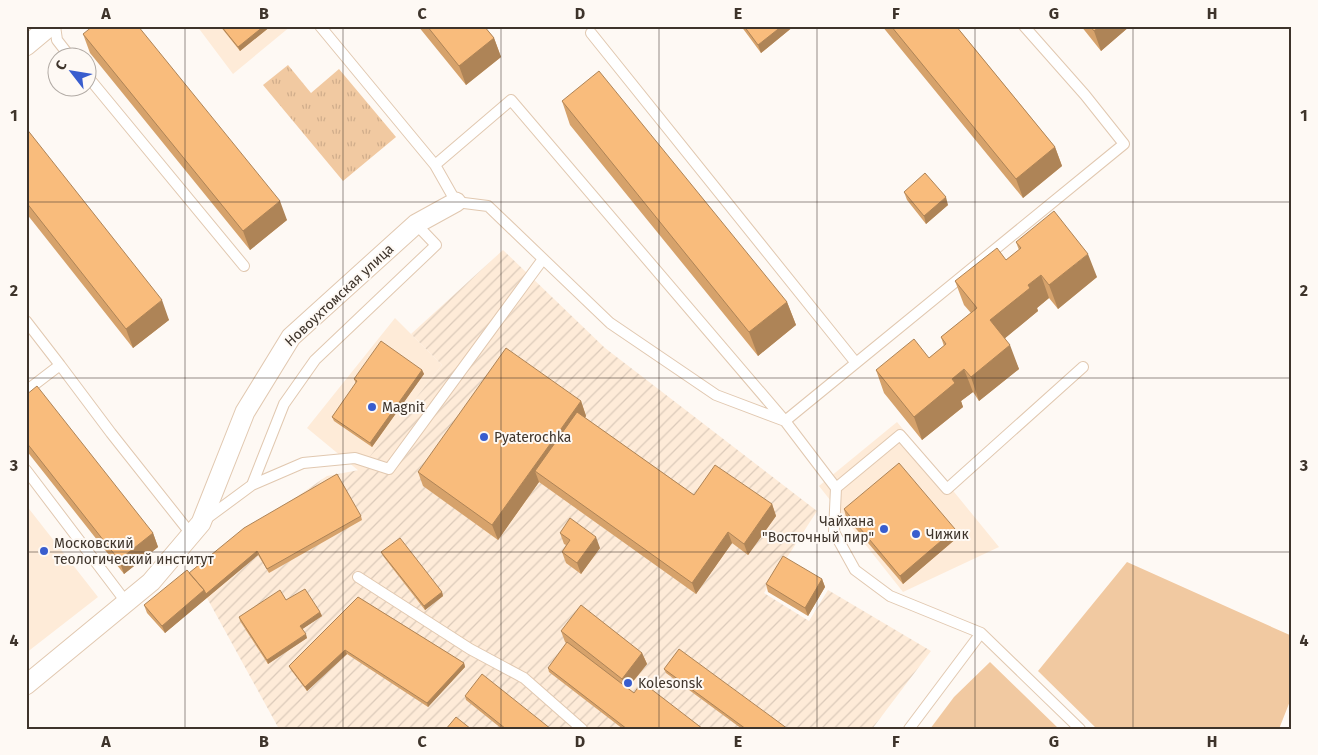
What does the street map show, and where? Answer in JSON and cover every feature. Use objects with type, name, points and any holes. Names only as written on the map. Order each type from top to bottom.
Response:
[{"type":"street","points":[[26,46],[50,26]]},
{"type":"street","name":"Новоухтомская улица","points":[[26,685],[151,582],[196,529],[245,412],[284,345],[416,224],[456,202]]},
{"type":"lane","points":[[54,26],[57,40],[63,48]]},
{"type":"lane","points":[[320,26],[435,165],[456,202],[488,206],[610,324],[716,395],[785,421]]},
{"type":"lane","points":[[785,421],[1124,144],[1085,95],[1024,26]]},
{"type":"lane","points":[[590,33],[856,363]]},
{"type":"lane","points":[[98,89],[244,266]]},
{"type":"lane","points":[[435,165],[511,100],[785,421],[836,488],[834,532],[855,570],[890,596],[981,633],[1080,729]]},
{"type":"lane","points":[[252,485],[284,404],[315,360],[436,245],[416,224]]},
{"type":"lane","points":[[26,321],[111,433],[196,529],[252,485],[303,464],[355,458],[389,469],[543,259]]},
{"type":"lane","points":[[26,391],[60,365]]},
{"type":"lane","points":[[836,488],[900,435],[947,489],[1083,367]]},
{"type":"lane","points":[[26,470],[126,602]]},
{"type":"lane","points":[[358,577],[470,649],[524,678],[582,729]]},
{"type":"lane","points":[[909,729],[981,633]]},
{"type":"shaded area","points":[[197,26],[291,26],[233,74]]},
{"type":"shaded area","points":[[503,250],[605,348],[817,511],[764,593],[809,621],[828,590],[931,651],[872,729],[279,729],[207,598],[190,577],[245,532],[327,476],[359,470],[442,365],[411,334]]},
{"type":"shaded area","points":[[395,318],[442,365],[359,471],[307,428]]},
{"type":"shaded area","points":[[897,422],[999,547],[903,592],[819,486]]},
{"type":"shaded area","name":"Московский теологический институт","points":[[26,505],[98,597],[26,653]]},
{"type":"green space","points":[[288,65],[311,93],[339,69],[396,137],[343,181],[263,85]]},
{"type":"green space","points":[[1127,562],[1292,636],[1292,696],[1279,729],[1097,729],[1038,671]]},
{"type":"green space","points":[[990,662],[1059,729],[930,729],[954,697]]},
{"type":"building","points":[[93,26],[138,26],[280,201],[243,231],[98,52],[98,48],[94,48],[83,34]]},
{"type":"building","points":[[221,26],[264,26],[238,47]]},
{"type":"building","points":[[427,26],[484,26],[494,38],[459,66]]},
{"type":"building","points":[[744,26],[782,26],[758,45]]},
{"type":"building","points":[[891,26],[956,26],[1055,147],[1016,179]]},
{"type":"building","points":[[1090,26],[1100,26],[1094,31]]},
{"type":"building","points":[[599,71],[787,302],[749,332],[562,101]]},
{"type":"building","points":[[26,128],[162,300],[126,329],[26,202]]},
{"type":"building","points":[[925,173],[946,197],[924,216],[904,192]]},
{"type":"building","points":[[1054,211],[1088,254],[1049,285],[1041,275],[1028,285],[1030,288],[990,320],[1010,345],[971,377],[964,369],[952,379],[955,383],[914,417],[876,370],[914,339],[929,358],[946,344],[941,337],[977,308],[955,281],[997,248],[1006,260],[1021,248],[1016,242]]},
{"type":"building","name":"Magnit","points":[[381,341],[422,370],[370,443],[332,417],[357,381],[354,379]]},
{"type":"building","points":[[506,348],[581,401],[492,525],[418,472]]},
{"type":"building","points":[[37,386],[153,533],[119,560],[26,442],[26,395]]},
{"type":"building","points":[[577,412],[694,495],[715,465],[772,504],[744,544],[728,532],[692,583],[535,471]]},
{"type":"building","points":[[899,463],[955,529],[900,576],[844,509]]},
{"type":"building","points":[[337,474],[361,516],[267,569],[257,551],[206,594],[189,573],[244,528]]},
{"type":"building","points":[[570,518],[596,537],[577,563],[562,552],[570,540],[560,533]]},
{"type":"building","points":[[400,538],[442,592],[424,606],[381,552]]},
{"type":"building","points":[[783,556],[822,579],[805,608],[766,584]]},
{"type":"building","points":[[187,570],[204,590],[162,626],[144,605]]},
{"type":"building","points":[[305,589],[320,612],[300,626],[306,634],[267,660],[239,617],[280,590],[286,600]]},
{"type":"building","points":[[358,597],[464,663],[427,703],[345,650],[305,687],[289,666]]},
{"type":"building","points":[[581,605],[642,653],[622,679],[561,631]]},
{"type":"building","points":[[567,642],[634,693],[642,682],[703,729],[627,729],[548,668]]},
{"type":"building","points":[[679,649],[788,729],[746,729],[664,669]]},
{"type":"building","points":[[482,674],[551,729],[506,729],[465,696]]},
{"type":"building","points":[[456,717],[471,729],[446,729]]},
{"type":"place","name":"Magnit","points":[[372,407]]},
{"type":"place","name":"Pyaterochka","points":[[484,437]]},
{"type":"place","name":"Чайхана \"Восточный пир\"","points":[[884,529]]},
{"type":"place","name":"Чижик","points":[[916,534]]},
{"type":"place","name":"Московский теологический институт","points":[[44,551]]},
{"type":"place","name":"Kolesonsk","points":[[628,683]]}]
